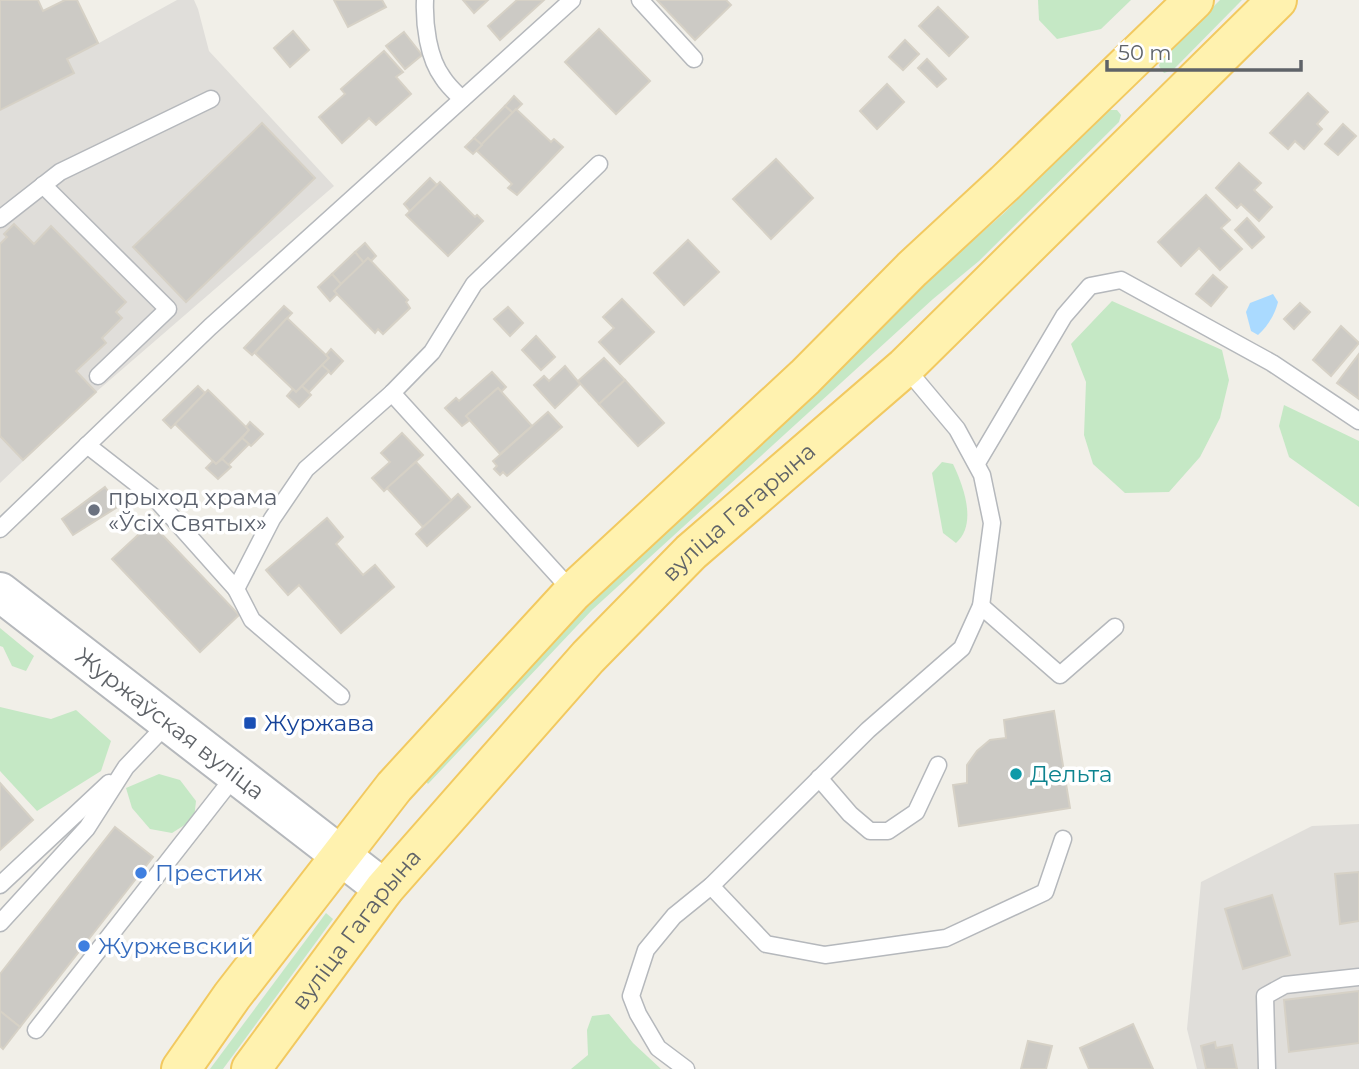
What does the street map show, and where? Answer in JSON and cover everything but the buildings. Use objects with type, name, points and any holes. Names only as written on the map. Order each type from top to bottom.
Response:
[{"type":"main road","points":[[181,1069],[232,996],[394,787],[573,592],[805,377],[912,269],[1194,0]]},
{"type":"main road","name":"вуліца Гагарына","points":[[251,1069],[384,889],[588,657],[691,552],[905,367],[1277,0]]},
{"type":"main road","points":[[1150,43],[1144,59],[1146,68],[1156,83],[1174,90],[1192,83]]},
{"type":"main road","points":[[1093,98],[1111,96],[1127,104],[1137,122],[1134,141]]},
{"type":"street","name":"Журжаўская вуліца","points":[[0,592],[384,889]]},
{"type":"lane","points":[[425,0],[428,33],[436,67],[462,100]]},
{"type":"lane","points":[[0,528],[210,327],[572,0]]},
{"type":"lane","points":[[640,0],[694,58]]},
{"type":"lane","points":[[0,219],[60,172],[211,99]]},
{"type":"lane","points":[[236,589],[272,519],[306,469],[391,393],[432,352],[474,284],[599,164]]},
{"type":"lane","points":[[43,185],[167,309],[99,376]]},
{"type":"lane","points":[[977,463],[1064,316],[1090,286],[1121,279],[1272,363],[1359,421]]},
{"type":"lane","points":[[686,1069],[658,1048],[631,996],[646,950],[674,916],[711,886],[868,730],[962,648],[981,606],[992,523],[982,475],[957,429],[905,367]]},
{"type":"lane","points":[[391,393],[573,592]]},
{"type":"lane","points":[[87,445],[155,498],[236,589],[251,620],[341,696]]},
{"type":"lane","points":[[981,606],[1060,676],[1115,627]]},
{"type":"lane","points":[[0,886],[126,767],[169,722]]},
{"type":"lane","points":[[819,778],[850,814],[870,831],[888,831],[916,812],[938,765]]},
{"type":"lane","points":[[0,923],[87,828],[126,767]]},
{"type":"lane","points":[[36,1030],[237,773]]},
{"type":"lane","points":[[711,886],[766,944],[825,955],[946,938],[1045,892],[1063,839]]},
{"type":"lane","points":[[1267,1069],[1265,996],[1285,985],[1359,977]]},
{"type":"shaded area","points":[[0,0],[38,0],[43,11],[65,0],[77,0],[99,43],[177,0],[194,0],[209,51],[334,186],[96,392],[0,483]]},
{"type":"shaded area","points":[[1359,824],[1359,1069],[1197,1069],[1187,1029],[1201,882],[1312,826]]},
{"type":"green space","points":[[1038,0],[1131,0],[1101,29],[1057,39],[1039,20]]},
{"type":"green space","points":[[1220,0],[1242,0],[1173,70],[1164,73],[1159,66],[1161,59]]},
{"type":"green space","points":[[1109,110],[1117,110],[1121,115],[1119,122],[979,261],[933,299],[592,610],[428,784],[422,777],[584,600],[915,291],[1003,214]]},
{"type":"green space","points":[[1112,301],[1222,350],[1229,380],[1220,418],[1200,457],[1169,492],[1125,493],[1093,464],[1084,435],[1086,382],[1071,344]]},
{"type":"green space","points":[[1284,405],[1359,441],[1359,507],[1289,457],[1279,426]]},
{"type":"green space","points":[[942,462],[953,464],[967,504],[966,526],[956,543],[943,533],[932,473]]},
{"type":"green space","points":[[0,628],[34,656],[26,671],[12,666],[0,646]]},
{"type":"green space","points":[[0,707],[51,719],[76,710],[111,741],[101,771],[37,811],[0,771]]},
{"type":"green space","points":[[159,774],[180,780],[196,801],[194,819],[172,833],[150,829],[132,808],[126,788]]},
{"type":"green space","points":[[326,913],[333,919],[223,1069],[210,1069]]},
{"type":"green space","points":[[609,1014],[633,1043],[661,1069],[571,1069],[588,1055],[587,1030],[592,1016]]},
{"type":"water","points":[[1273,294],[1278,302],[1277,306],[1268,324],[1258,335],[1251,331],[1246,312],[1250,303]]},
{"type":"place","name":"прыход храма «Ўсіх Святых»","points":[[94,510]]},
{"type":"place","name":"Журжава","points":[[250,723]]},
{"type":"place","name":"Дельта","points":[[1016,774]]},
{"type":"place","name":"Престиж","points":[[141,873]]},
{"type":"place","name":"Журжевский","points":[[84,946]]}]
